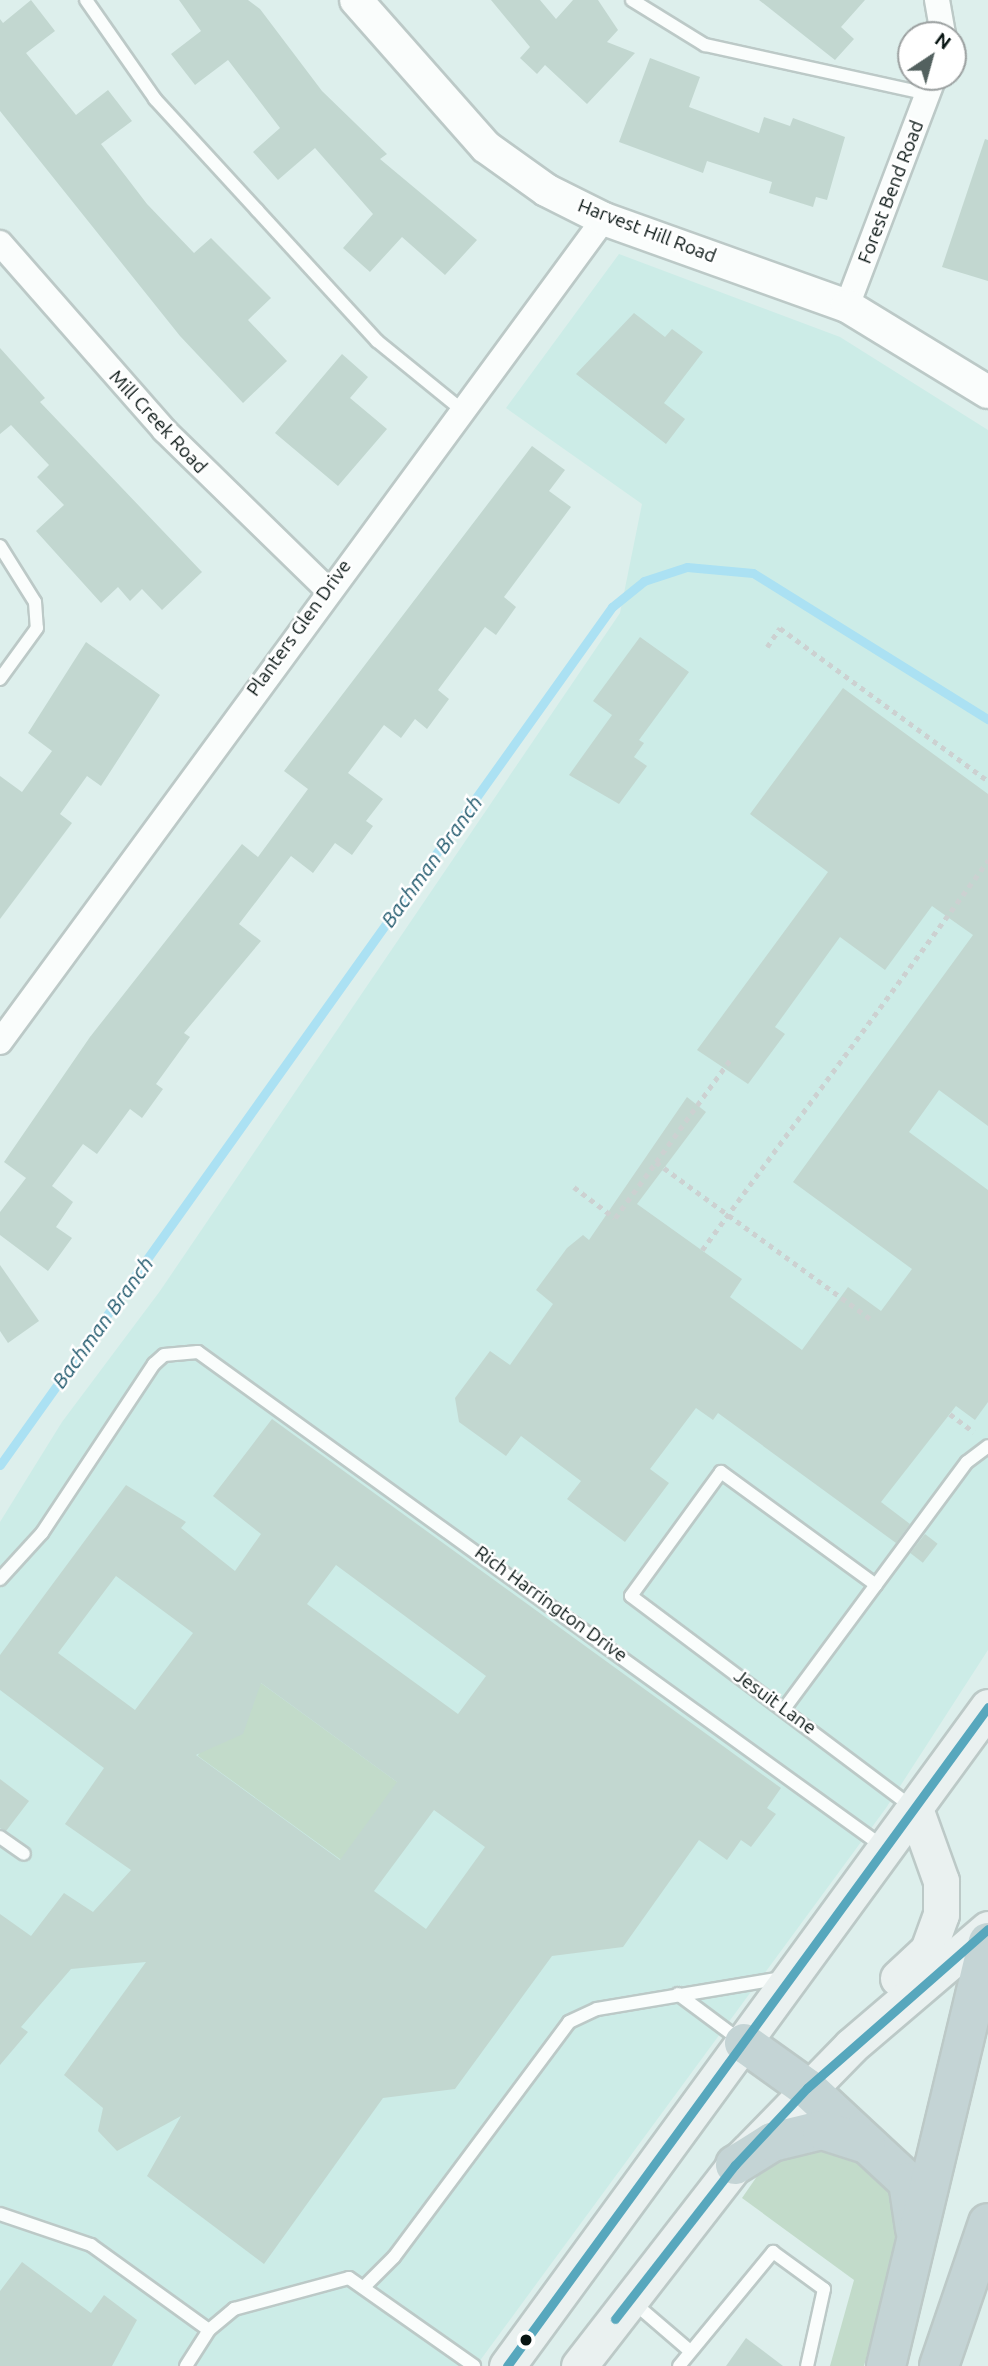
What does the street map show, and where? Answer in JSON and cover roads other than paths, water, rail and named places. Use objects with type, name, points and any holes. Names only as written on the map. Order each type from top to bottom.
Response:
[{"type":"highway","points":[[886,2366],[988,1942]]},
{"type":"highway","points":[[744,2043],[807,2088],[877,2149],[908,2182],[917,2245]]},
{"type":"highway","points":[[735,2165],[772,2142],[822,2130],[877,2149]]},
{"type":"highway","points":[[939,2366],[988,2222]]},
{"type":"main road","points":[[507,2366],[888,1851],[988,1707]]},
{"type":"main road","points":[[879,2019],[898,1978],[928,1950],[941,1914],[941,1881],[916,1811]]},
{"type":"main road","points":[[579,2366],[735,2165],[807,2088],[879,2019],[988,1929]]},
{"type":"street","name":"Harvest Hill Road","points":[[356,0],[486,147],[546,190],[604,219],[847,306],[988,392]]},
{"type":"street","points":[[937,0],[941,21]]},
{"type":"street","name":"Forest Bend Road","points":[[847,306],[929,91]]},
{"type":"street","name":"Planters Glen Drive","points":[[0,1042],[327,589],[604,219]]},
{"type":"street","name":"Mill Creek Road","points":[[0,243],[164,430],[327,589]]},
{"type":"lane","points":[[86,0],[155,99],[247,200],[377,341],[462,410]]},
{"type":"lane","points":[[632,0],[705,45],[897,80]]},
{"type":"lane","points":[[0,547],[35,602],[37,628],[0,679]]},
{"type":"lane","name":"Rich Harrington Drive","points":[[0,1579],[42,1533],[154,1364],[175,1352],[213,1357],[888,1851]]},
{"type":"lane","points":[[784,1709],[967,1462],[988,1446]]},
{"type":"lane","name":"Jesuit Lane","points":[[876,1586],[721,1472],[631,1596],[916,1811]]},
{"type":"lane","points":[[0,1836],[24,1854]]},
{"type":"lane","points":[[365,2286],[394,2257],[569,2022],[583,2012],[795,1976]]},
{"type":"lane","points":[[678,1994],[744,2043]]},
{"type":"lane","points":[[0,2214],[91,2245],[209,2330]]},
{"type":"lane","points":[[679,2366],[773,2252],[824,2288],[807,2366]]},
{"type":"lane","points":[[186,2366],[209,2330],[234,2309],[319,2281],[349,2278],[365,2286],[474,2366]]},
{"type":"lane","points":[[631,2299],[690,2351]]},
{"type":"waterway","name":"Bachman Branch","points":[[0,1465],[612,607],[644,581],[687,567],[753,573],[988,719]]}]
